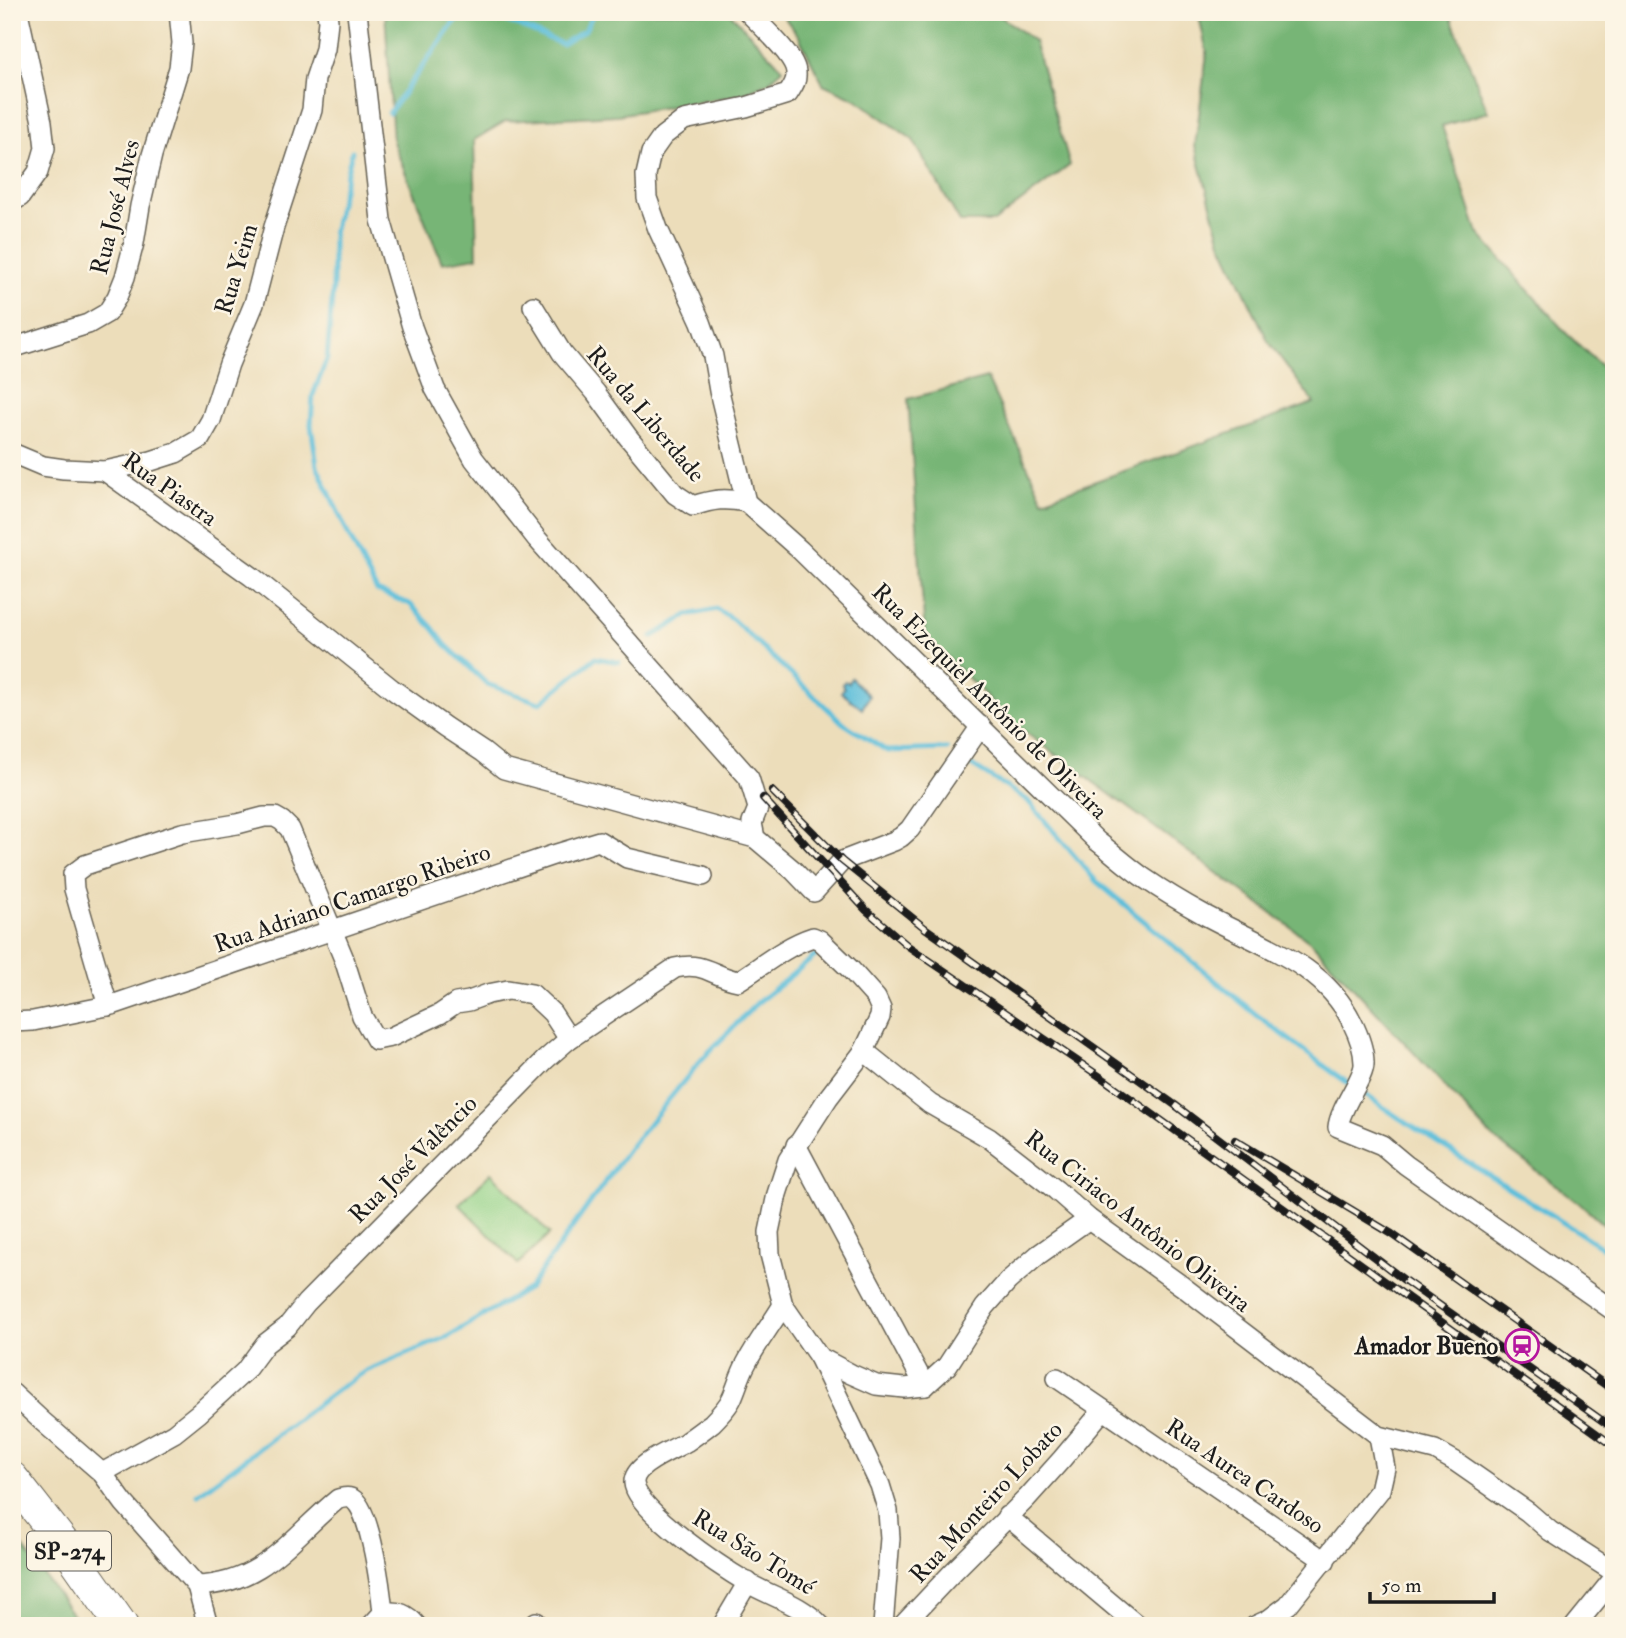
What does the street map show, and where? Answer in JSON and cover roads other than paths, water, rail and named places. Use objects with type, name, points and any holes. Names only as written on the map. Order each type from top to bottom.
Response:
[{"type":"main road","name":"SP-274","points":[[12,1478],[70,1552],[122,1626]]},
{"type":"street","points":[[12,202],[20,197],[38,172],[45,148],[42,122],[18,12]]},
{"type":"street","name":"Rua José Alves","points":[[12,348],[88,324],[107,313],[117,297],[134,243],[152,155],[179,68],[182,43],[179,12]]},
{"type":"street","name":"Rua Yeim","points":[[105,471],[176,453],[200,439],[211,421],[229,365],[254,304],[274,227],[312,110],[315,79],[325,49],[327,12]]},
{"type":"street","points":[[357,12],[381,220],[412,327],[435,389],[474,458],[537,539],[749,778],[758,808],[752,823],[755,838],[814,892],[842,861],[894,841],[910,829],[981,726]]},
{"type":"street","points":[[746,502],[713,356],[701,322],[658,229],[647,198],[646,175],[651,153],[663,135],[684,120],[746,107],[788,94],[795,83],[797,71],[788,54],[748,12]]},
{"type":"street","name":"Rua da Liberdade","points":[[533,306],[562,353],[675,494],[693,506],[726,498],[746,502]]},
{"type":"street","name":"Rua Piastra","points":[[12,453],[43,466],[105,471],[251,576],[392,690],[483,752],[503,769],[755,838]]},
{"type":"street","name":"Rua Ezequiel Antônio de Oliveira","points":[[746,502],[800,550],[1097,841],[1144,878],[1205,915],[1294,960],[1319,978],[1336,996],[1357,1031],[1365,1067],[1339,1118],[1338,1127],[1382,1145],[1406,1165],[1614,1311]]},
{"type":"street","points":[[107,1006],[74,889],[73,874],[85,865],[182,834],[275,817],[290,830],[344,959],[362,1016],[376,1040],[391,1037],[440,1014],[456,1003],[508,990],[532,994],[552,1013],[569,1039]]},
{"type":"street","name":"Rua Adriano Camargo Ribeiro","points":[[12,1022],[33,1021],[107,1006],[599,841],[627,858],[703,876]]},
{"type":"street","name":"Rua José Valêncio","points":[[102,1473],[174,1433],[200,1413],[245,1371],[265,1344],[287,1326],[306,1303],[545,1060],[569,1039],[675,968],[689,964],[737,981],[800,941],[813,937],[820,940],[876,998],[881,1009],[864,1051]]},
{"type":"street","points":[[864,1051],[845,1073],[788,1160],[769,1232],[770,1254],[783,1305],[819,1357],[880,1485],[888,1511],[890,1538],[883,1626]]},
{"type":"street","name":"Rua Ciriaco Antônio Oliveira","points":[[864,1051],[930,1104],[1000,1146],[1089,1219],[1379,1436],[1435,1450],[1456,1462],[1528,1512],[1550,1531],[1614,1572]]},
{"type":"street","points":[[796,1145],[925,1386]]},
{"type":"street","points":[[819,1357],[876,1385],[904,1388],[925,1386],[947,1366],[985,1307],[1008,1281],[1038,1255],[1089,1219]]},
{"type":"street","name":"Rua São Tomé","points":[[783,1305],[745,1364],[732,1399],[722,1412],[686,1442],[639,1471],[634,1478],[634,1486],[647,1507],[689,1544],[748,1582],[800,1608],[821,1626]]},
{"type":"street","name":"Rua Aurea Cardoso","points":[[1057,1378],[1325,1561],[1288,1605],[1255,1626]]},
{"type":"street","points":[[12,1393],[102,1473],[124,1503],[197,1586],[208,1626]]},
{"type":"street","name":"Rua Monteiro Lobato","points":[[902,1626],[1027,1497],[1103,1410]]},
{"type":"street","points":[[1325,1561],[1380,1490],[1385,1468],[1379,1436]]},
{"type":"street","points":[[197,1586],[234,1580],[254,1570],[280,1553],[338,1499],[347,1497],[353,1499],[364,1515],[380,1584],[377,1619],[400,1612],[412,1619],[417,1626]]},
{"type":"street","points":[[1007,1516],[1138,1626]]},
{"type":"street","points":[[1575,1626],[1614,1578]]},
{"type":"street","points":[[722,1626],[748,1582]]},
{"type":"water","points":[[851,678],[869,696],[862,709],[841,692],[844,688],[842,684],[845,681],[848,683]]},
{"type":"waterway","points":[[389,113],[458,17],[476,12]]},
{"type":"waterway","points":[[485,12],[562,44],[585,30],[594,12]]},
{"type":"waterway","points":[[352,151],[333,233],[333,287],[327,359],[313,395],[311,425],[317,466],[377,591],[410,604],[445,644],[487,684],[540,703],[595,658],[619,662]]},
{"type":"waterway","points":[[652,637],[688,615],[717,609],[733,620],[843,723],[887,751],[947,749]]},
{"type":"waterway","points":[[971,765],[1027,800],[1096,881],[1259,1017],[1399,1118],[1614,1255]]},
{"type":"waterway","points":[[198,1494],[366,1371],[449,1336],[529,1288],[630,1147],[702,1059],[757,1003],[819,953]]},
{"type":"railway","points":[[772,791],[842,861],[925,928],[1175,1105],[1404,1280],[1614,1429]]},
{"type":"railway","points":[[763,798],[866,910],[908,946],[1105,1080],[1614,1446]]},
{"type":"railway","points":[[1235,1140],[1392,1234],[1614,1391]]},
{"type":"place","name":"Amador Bueno","points":[[1522,1346]]}]
